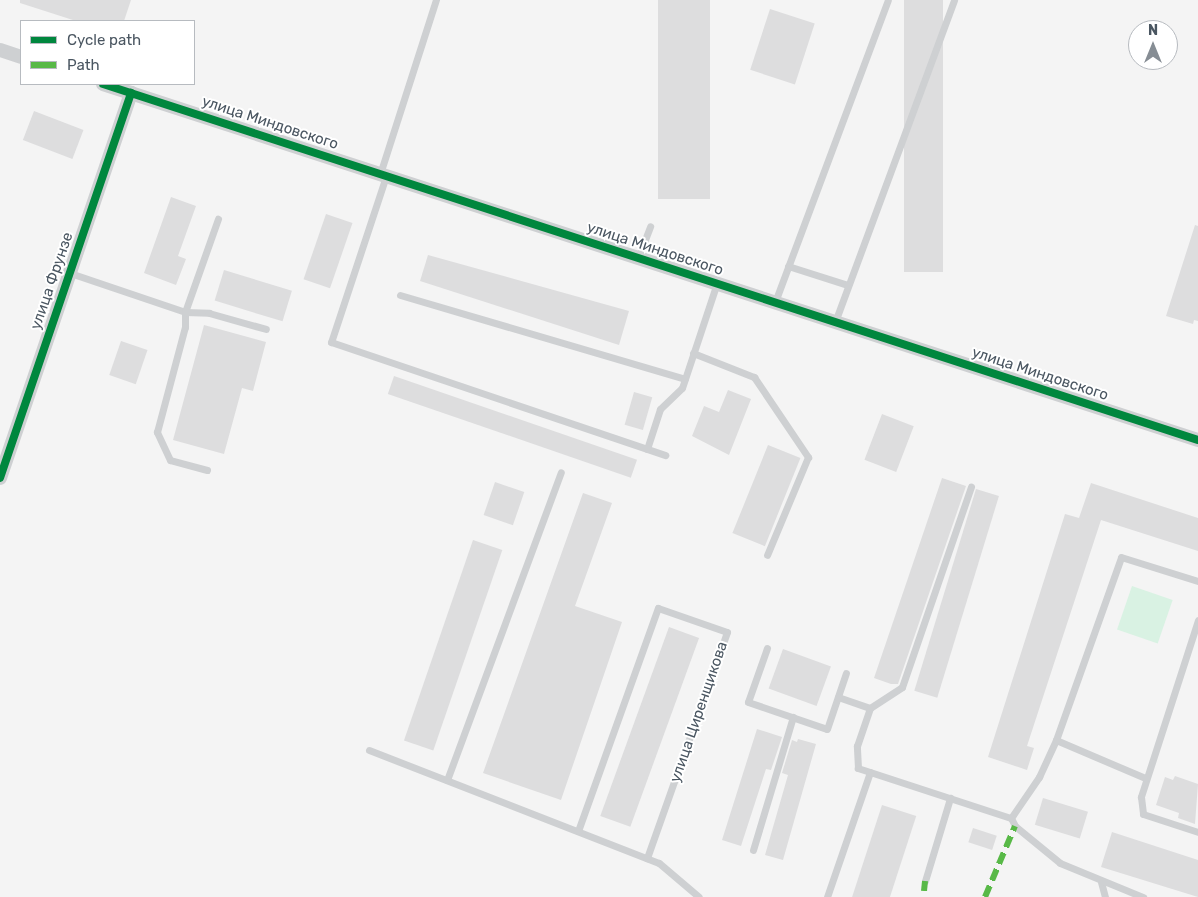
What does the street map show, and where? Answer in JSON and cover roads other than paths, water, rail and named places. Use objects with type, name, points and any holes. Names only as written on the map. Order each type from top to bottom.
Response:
[{"type":"street","points":[[0,50],[20,57]]},
{"type":"street","name":"улица Миндовского","points":[[106,85],[1198,440]]},
{"type":"street","name":"улица Фрунзе","points":[[0,478],[131,93]]},
{"type":"lane","points":[[436,0],[332,342],[648,448],[665,456]]},
{"type":"lane","points":[[775,302],[888,0]]},
{"type":"lane","points":[[834,322],[954,0]]},
{"type":"lane","points":[[207,470],[170,460],[157,432],[185,326],[185,312],[218,219]]},
{"type":"lane","points":[[638,258],[650,226]]},
{"type":"lane","points":[[788,266],[848,285]]},
{"type":"lane","points":[[70,273],[185,312],[209,313],[266,329]]},
{"type":"lane","points":[[648,448],[660,409],[682,388],[716,283]]},
{"type":"lane","points":[[400,295],[685,379]]},
{"type":"lane","points":[[694,353],[754,377],[808,457],[768,555]]},
{"type":"lane","points":[[447,780],[562,472]]},
{"type":"lane","points":[[971,487],[902,687],[870,708],[857,746],[858,768],[1011,818],[1015,826],[1060,863],[1102,882],[1143,897]]},
{"type":"lane","points":[[1011,818],[1039,777],[1056,740],[1122,556],[1198,581]]},
{"type":"lane","name":"улица Циренщикова","points":[[578,831],[658,608],[727,632],[647,858]]},
{"type":"lane","points":[[1198,620],[1145,778],[1141,797],[1143,814],[1198,832]]},
{"type":"lane","points":[[767,648],[748,702],[827,729],[846,673]]},
{"type":"lane","points":[[838,697],[870,708]]},
{"type":"lane","points":[[753,850],[793,717]]},
{"type":"lane","points":[[1056,740],[1145,778]]},
{"type":"lane","points":[[369,750],[659,863],[699,897]]},
{"type":"lane","points":[[827,897],[870,772]]},
{"type":"lane","points":[[925,881],[950,798]]},
{"type":"lane","points":[[1102,882],[1106,897]]}]
